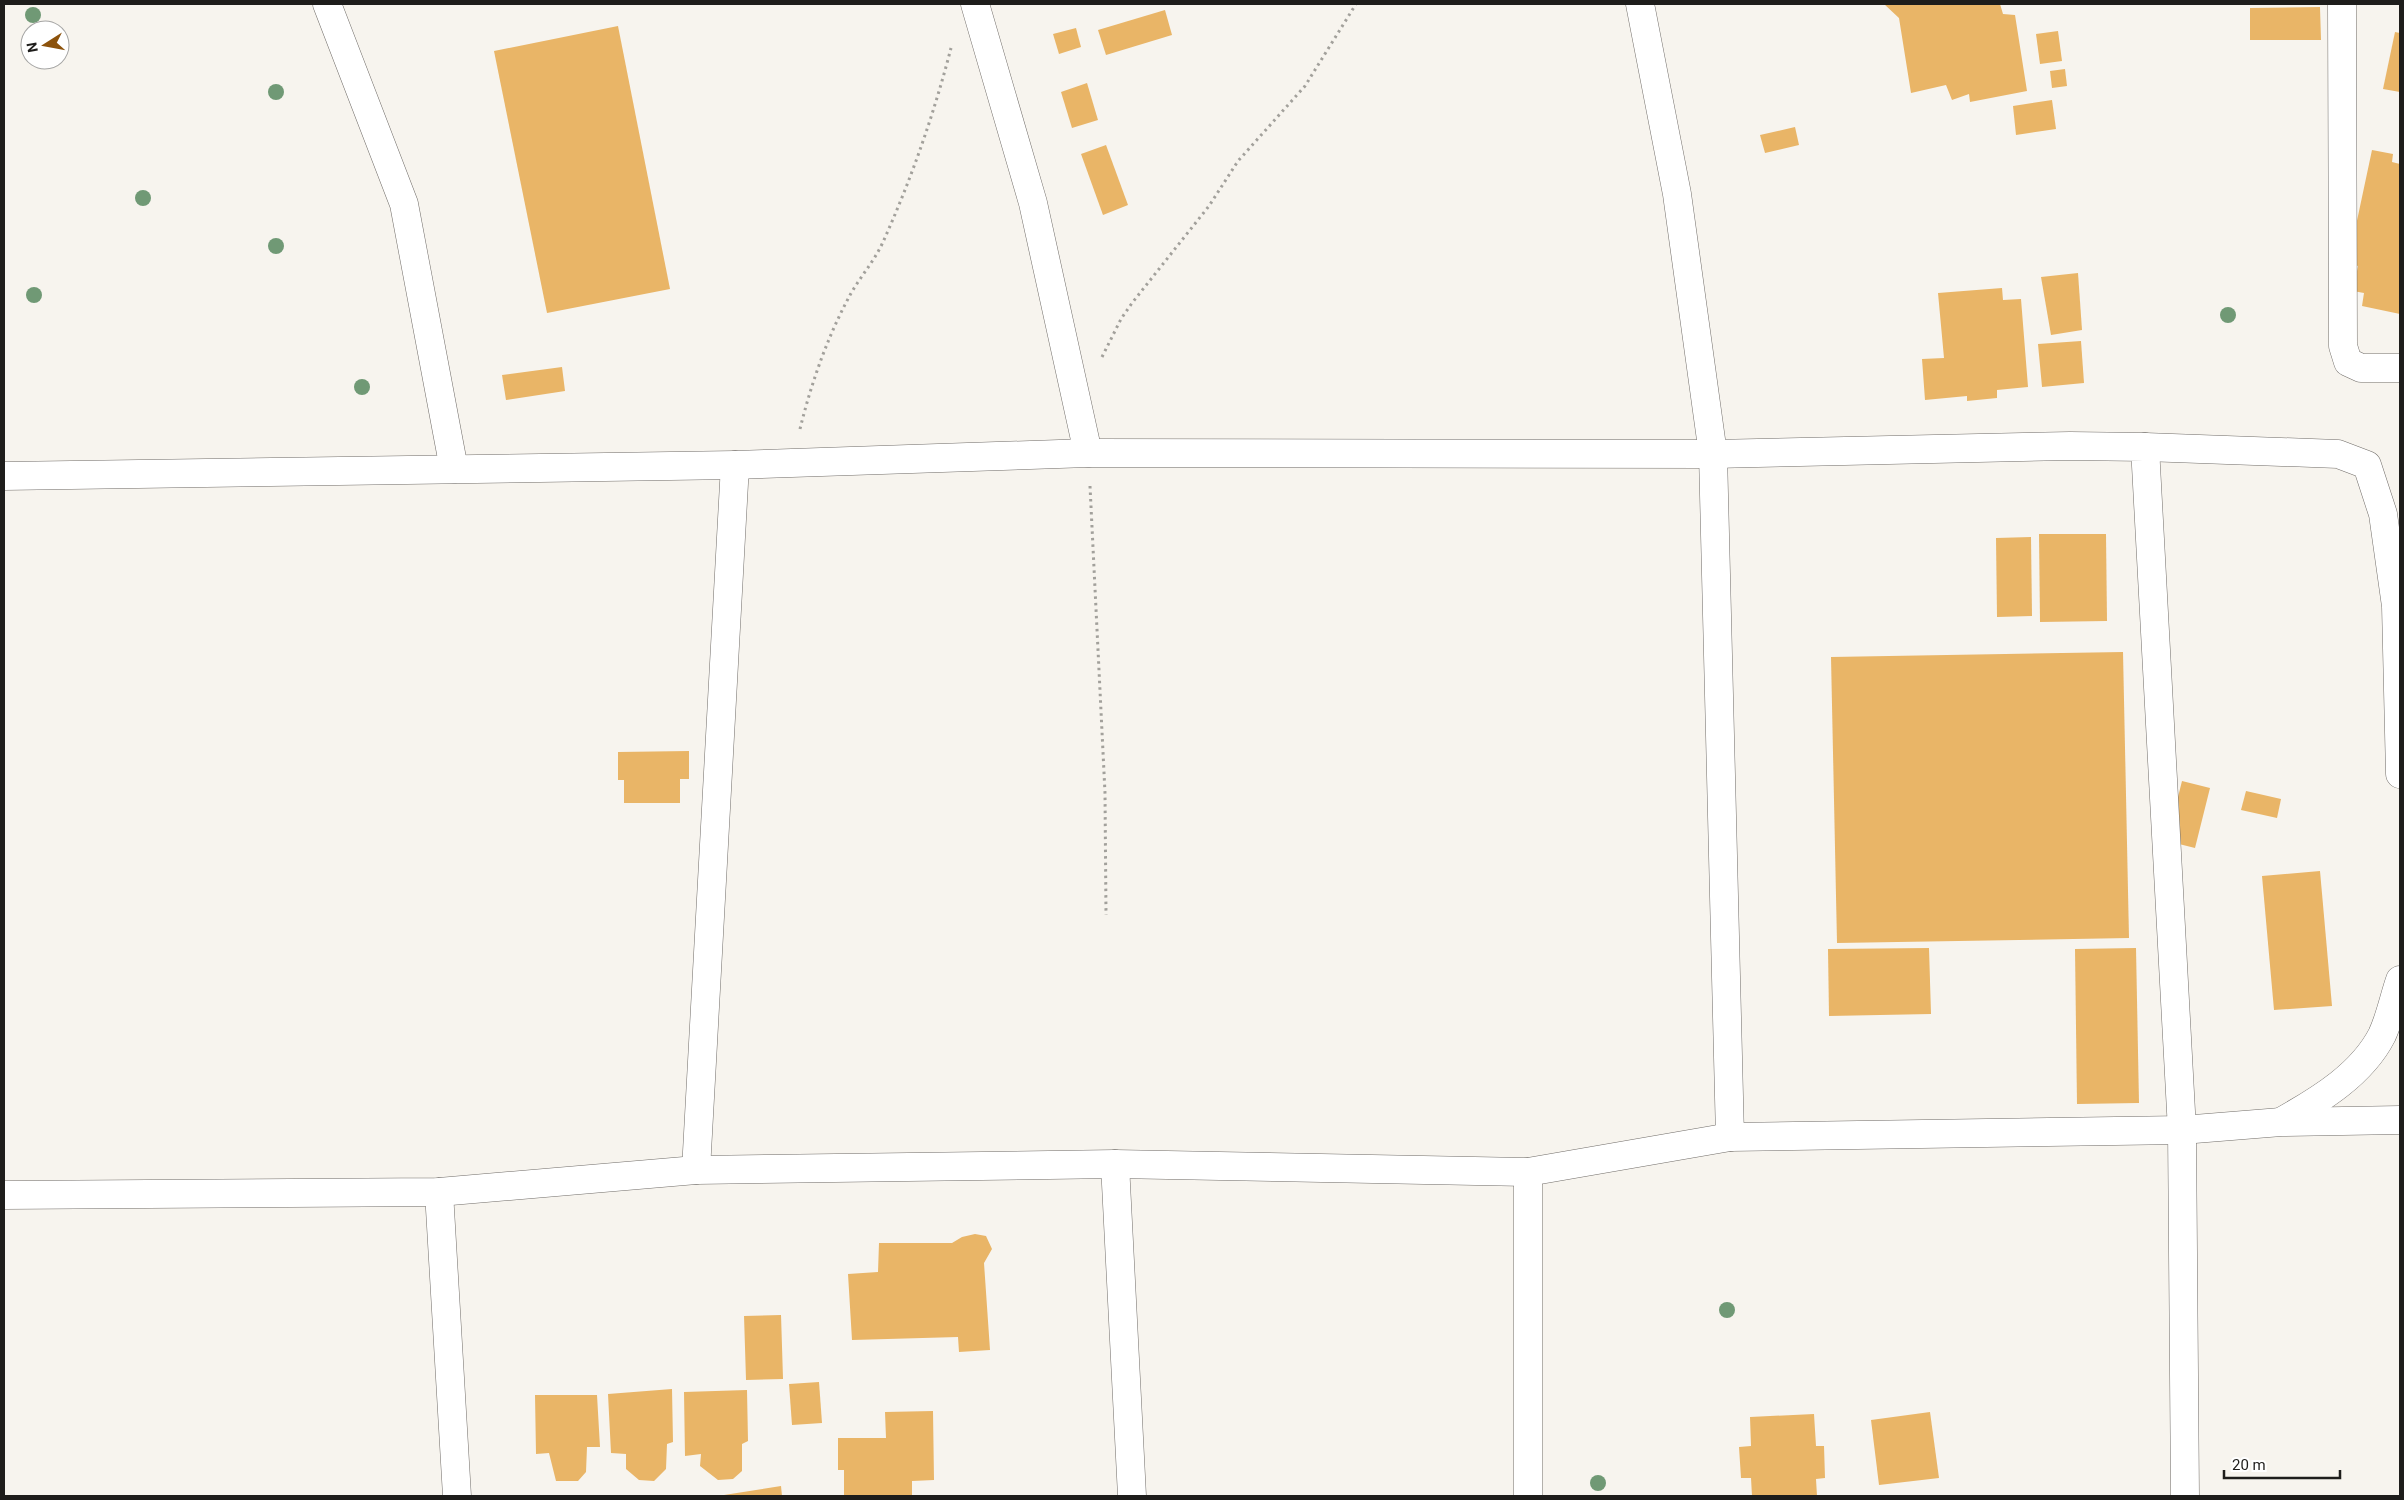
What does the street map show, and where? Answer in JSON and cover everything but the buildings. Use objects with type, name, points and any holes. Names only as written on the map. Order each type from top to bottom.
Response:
[{"type":"street","points":[[326,4],[404,204],[454,469]]},
{"type":"street","points":[[975,4],[1034,203],[1088,453]]},
{"type":"street","points":[[1640,4],[1677,194],[1713,454],[1730,1137]]},
{"type":"street","points":[[2342,4],[2343,346],[2348,362],[2361,368],[2400,368]]},
{"type":"street","points":[[4,476],[735,466],[1088,453],[1713,454],[2070,446],[2338,454],[2367,465],[2383,514],[2396,606],[2400,774]]},
{"type":"street","points":[[2145,447],[2182,1130],[2185,1496]]},
{"type":"street","points":[[696,1170],[735,466]]},
{"type":"street","points":[[2281,1122],[2321,1099],[2360,1065],[2382,1035],[2400,980]]},
{"type":"street","points":[[4,1195],[439,1192],[696,1170],[1115,1164],[1528,1172],[1730,1137],[2182,1130],[2281,1122],[2400,1120]]},
{"type":"street","points":[[1115,1164],[1132,1496]]},
{"type":"street","points":[[1528,1172],[1528,1496]]},
{"type":"street","points":[[439,1192],[457,1496]]},
{"type":"path","points":[[1076,397],[1097,366],[1120,319],[1132,302],[1208,206],[1238,161],[1304,86],[1356,4]]},
{"type":"path","points":[[792,464],[807,402],[825,349],[849,298],[881,245],[901,201],[942,80],[952,42]]},
{"type":"path","points":[[1088,453],[1105,794],[1106,915]]}]
